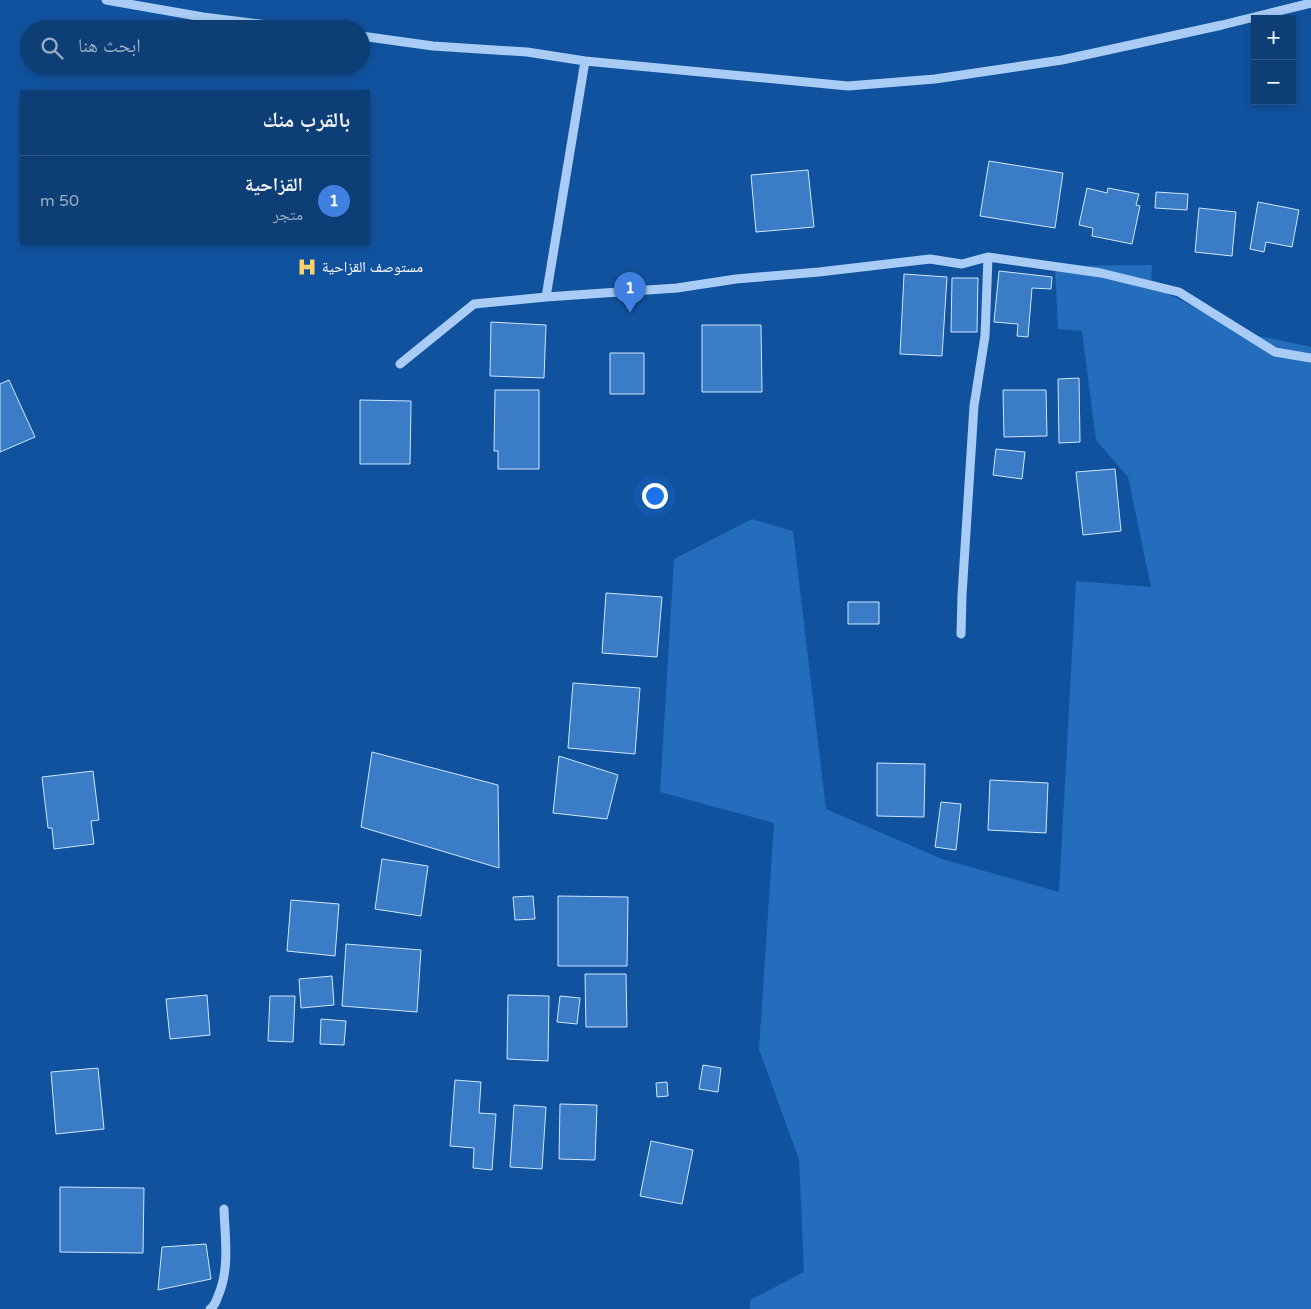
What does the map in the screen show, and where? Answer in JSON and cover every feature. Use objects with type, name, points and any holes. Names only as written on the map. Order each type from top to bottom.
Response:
[{"type":"street","points":[[106,0],[228,20]]},
{"type":"street","points":[[370,37],[433,46],[527,52],[585,61],[848,86],[935,79],[1062,60],[1222,25],[1311,3]]},
{"type":"street","points":[[546,297],[585,61]]},
{"type":"street","points":[[961,634],[974,416],[985,336],[988,257]]},
{"type":"street","points":[[400,364],[474,304],[677,288],[736,279],[819,272],[930,259],[962,264],[988,257],[1101,273],[1178,292],[1275,352],[1311,358]]},
{"type":"street","points":[[210,1309],[223,1285],[226,1268],[224,1209]]},
{"type":"shaded area","points":[[1152,265],[1151,285],[1245,333],[1311,347],[1311,1309],[750,1309],[750,1300],[804,1272],[799,1160],[759,1049],[774,823],[660,792],[674,559],[752,519],[793,531],[826,809],[942,859],[1059,892],[1076,581],[1151,587],[1128,477],[1096,440],[1082,331],[1058,329],[1055,266]]},
{"type":"building","points":[[989,161],[1063,173],[1055,228],[980,216]]},
{"type":"building","points":[[808,170],[814,227],[756,232],[751,175]]},
{"type":"building","points":[[1087,188],[1107,193],[1108,188],[1139,194],[1136,205],[1140,206],[1132,244],[1092,236],[1093,228],[1079,225]]},
{"type":"building","points":[[1156,192],[1188,194],[1187,210],[1155,208]]},
{"type":"building","points":[[1258,202],[1299,210],[1292,247],[1266,242],[1264,252],[1250,249]]},
{"type":"building","points":[[1199,208],[1236,212],[1232,256],[1195,252]]},
{"type":"building","points":[[999,271],[1052,277],[1051,289],[1032,288],[1028,337],[1017,336],[1018,324],[994,322]]},
{"type":"building","points":[[904,274],[947,277],[942,356],[900,354]]},
{"type":"building","points":[[952,278],[978,278],[977,332],[951,332]]},
{"type":"building","points":[[491,322],[546,325],[544,378],[490,376]]},
{"type":"building","points":[[702,325],[761,325],[762,392],[702,392]]},
{"type":"building","points":[[610,353],[644,353],[644,394],[610,394]]},
{"type":"building","points":[[1079,378],[1080,442],[1059,443],[1058,379]]},
{"type":"building","points":[[9,380],[35,437],[0,452],[0,384]]},
{"type":"building","points":[[495,390],[539,390],[539,469],[498,469],[498,451],[494,451]]},
{"type":"building","points":[[1003,390],[1046,390],[1047,436],[1004,437]]},
{"type":"building","points":[[360,400],[411,401],[410,464],[360,464]]},
{"type":"building","points":[[996,449],[1025,452],[1022,479],[993,475]]},
{"type":"building","points":[[1115,469],[1121,531],[1083,535],[1076,472]]},
{"type":"building","points":[[606,593],[662,597],[657,657],[602,653]]},
{"type":"building","points":[[848,602],[879,602],[879,624],[848,624]]},
{"type":"building","points":[[573,683],[640,688],[635,754],[568,748]]},
{"type":"building","points":[[372,752],[498,785],[499,868],[361,827]]},
{"type":"building","points":[[559,756],[618,775],[607,819],[553,813]]},
{"type":"building","points":[[877,763],[925,764],[924,817],[877,816]]},
{"type":"building","points":[[93,771],[99,820],[91,821],[94,844],[54,849],[52,828],[48,828],[42,777]]},
{"type":"building","points":[[990,780],[1048,783],[1046,833],[988,830]]},
{"type":"building","points":[[941,802],[961,804],[956,850],[935,847]]},
{"type":"building","points":[[382,859],[428,866],[421,916],[375,909]]},
{"type":"building","points":[[533,896],[535,919],[515,920],[513,897]]},
{"type":"building","points":[[558,896],[628,897],[627,966],[558,966]]},
{"type":"building","points":[[291,900],[339,904],[335,956],[287,951]]},
{"type":"building","points":[[346,944],[421,950],[417,1012],[342,1006]]},
{"type":"building","points":[[585,974],[626,974],[627,1027],[586,1027]]},
{"type":"building","points":[[332,976],[334,1005],[301,1008],[299,979]]},
{"type":"building","points":[[207,995],[210,1035],[170,1039],[166,999]]},
{"type":"building","points":[[508,995],[549,996],[548,1061],[507,1059]]},
{"type":"building","points":[[270,996],[295,996],[293,1042],[268,1041]]},
{"type":"building","points":[[560,996],[580,998],[577,1024],[557,1022]]},
{"type":"building","points":[[321,1019],[346,1021],[344,1045],[320,1044]]},
{"type":"building","points":[[703,1065],[721,1068],[718,1092],[699,1089]]},
{"type":"building","points":[[98,1068],[104,1129],[56,1134],[51,1072]]},
{"type":"building","points":[[455,1080],[481,1082],[479,1113],[496,1114],[492,1170],[473,1168],[474,1148],[450,1146]]},
{"type":"building","points":[[667,1082],[668,1096],[657,1097],[656,1083]]},
{"type":"building","points":[[560,1104],[597,1105],[595,1160],[559,1159]]},
{"type":"building","points":[[514,1105],[546,1107],[542,1169],[510,1167]]},
{"type":"building","points":[[651,1141],[693,1150],[682,1204],[640,1196]]},
{"type":"building","points":[[60,1187],[144,1188],[143,1253],[60,1252]]},
{"type":"building","points":[[206,1244],[211,1279],[158,1290],[162,1247]]},
{"type":"place","name":"مستوصف القزاحية","points":[[307,267]]},
{"type":"place","name":"القزاحية","points":[[630,313]]}]
